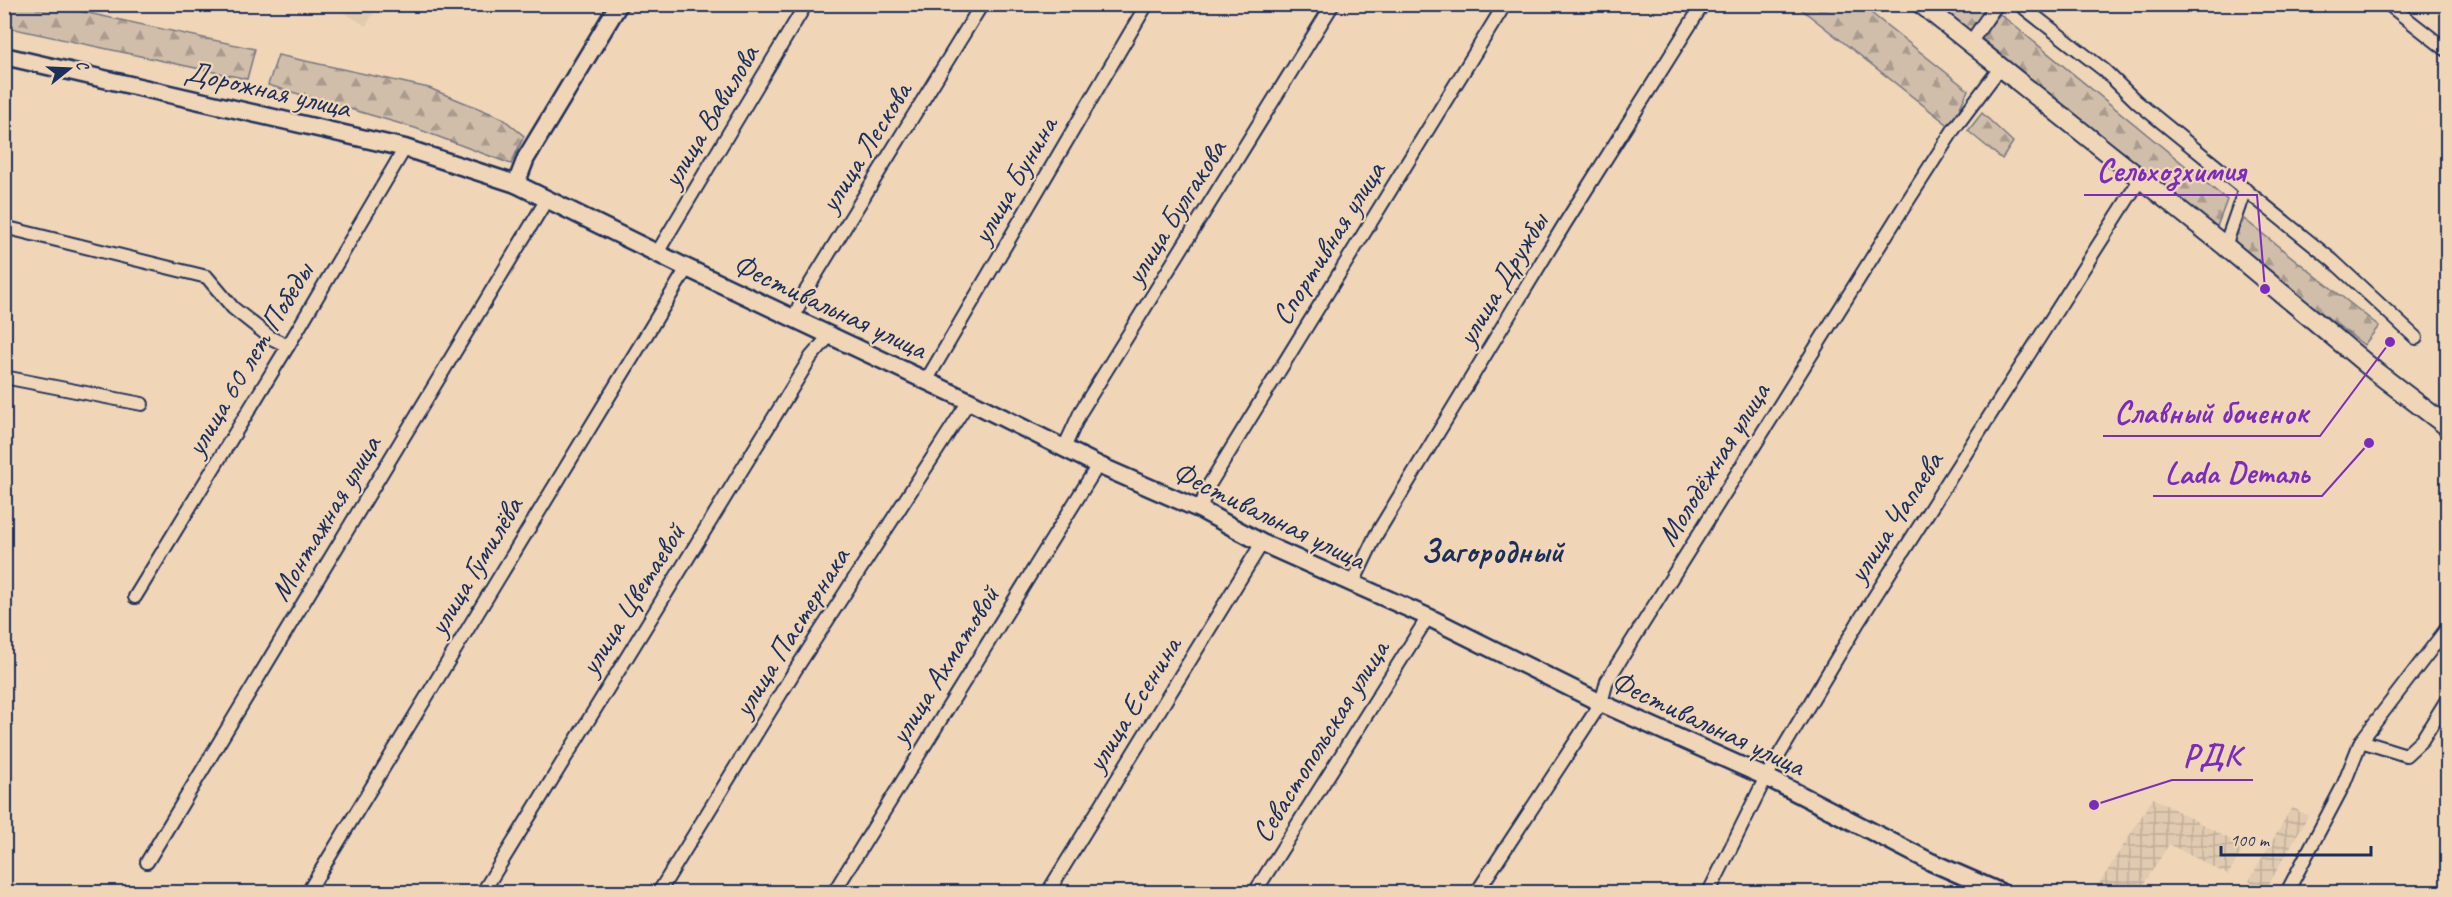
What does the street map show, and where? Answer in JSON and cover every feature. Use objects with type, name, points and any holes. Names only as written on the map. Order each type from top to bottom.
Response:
[{"type":"main road","points":[[1922,4],[2225,246],[2376,372],[2448,427]]},
{"type":"street","points":[[516,184],[526,158],[619,4]]},
{"type":"street","name":"улица Вавилова","points":[[657,253],[806,4]]},
{"type":"street","name":"улица Лескова","points":[[794,318],[804,294],[982,4]]},
{"type":"street","name":"улица Бунина","points":[[926,381],[1147,4]]},
{"type":"street","name":"улица Булгакова","points":[[1064,448],[1081,411],[1333,4]]},
{"type":"street","name":"Спортивная улица","points":[[1201,510],[1206,490],[1505,4]]},
{"type":"street","name":"улица Дружбы","points":[[1352,585],[1376,535],[1564,225],[1703,4]]},
{"type":"street","points":[[1970,43],[1997,4]]},
{"type":"street","points":[[2018,4],[2104,70],[2137,102],[2333,261],[2416,338]]},
{"type":"street","points":[[2388,4],[2448,51]]},
{"type":"street","name":"Дорожная улица","points":[[4,56],[405,148],[516,184]]},
{"type":"street","name":"Молодёжная улица","points":[[1477,892],[1601,703],[1607,681],[1893,224],[1954,129],[2000,68]]},
{"type":"street","name":"улица 60 лет Победы","points":[[135,597],[405,148]]},
{"type":"street","name":"улица Чапаева","points":[[1708,892],[1766,777],[1859,621],[2141,178]]},
{"type":"street","name":"Фестивальная улица","points":[[516,184],[1098,465],[1201,510],[1262,543],[1428,617],[1601,703],[1766,777],[1930,862],[2000,892]]},
{"type":"street","points":[[2225,246],[2246,189]]},
{"type":"street","name":"Монтажная улица","points":[[147,862],[547,199]]},
{"type":"street","points":[[4,227],[207,277],[233,308],[271,338],[288,346]]},
{"type":"street","name":"улица Гумилёва","points":[[308,892],[687,268]]},
{"type":"street","name":"улица Цветаевой","points":[[483,892],[811,357],[830,335]]},
{"type":"street","points":[[4,377],[142,404]]},
{"type":"street","name":"улица Пастернака","points":[[659,892],[794,672],[969,401]]},
{"type":"street","name":"улица Ахматовой","points":[[834,892],[1098,465]]},
{"type":"street","name":"улица Есенина","points":[[1048,892],[1262,543]]},
{"type":"street","name":"Севастопольская улица","points":[[1255,892],[1428,617]]},
{"type":"street","points":[[2287,892],[2343,786],[2361,741],[2448,627]]},
{"type":"street","points":[[2361,741],[2406,755],[2421,740],[2448,698]]},
{"type":"shaded area","points":[[331,5],[378,5],[366,26]]},
{"type":"shaded area","points":[[2153,798],[2244,847],[2228,875],[2169,844],[2139,892],[2094,892]]},
{"type":"shaded area","points":[[2292,807],[2308,816],[2265,891],[2249,881]]},
{"type":"green space","points":[[1986,4],[1989,7],[1969,32],[1935,5]]},
{"type":"green space","points":[[51,5],[255,49],[247,79],[5,27],[5,7]]},
{"type":"green space","points":[[1796,5],[1861,5],[1968,90],[1951,127]]},
{"type":"green space","points":[[2000,14],[2227,200],[2216,229],[1981,38]]},
{"type":"green space","points":[[278,55],[429,88],[502,118],[524,136],[511,164],[415,128],[268,85]]},
{"type":"green space","points":[[1982,113],[2013,142],[2002,159],[1968,131]]},
{"type":"green space","points":[[2244,219],[2379,326],[2364,345],[2231,244]]},
{"type":"place","name":"Сельхозхимия","points":[[2265,289]]},
{"type":"place","name":"Славный боченок","points":[[2390,342]]},
{"type":"place","name":"Lada Dеталь","points":[[2369,443]]},
{"type":"place","name":"РДК","points":[[2094,805]]},
{"type":"district","name":"Загородный","points":[[1492,550]]}]
